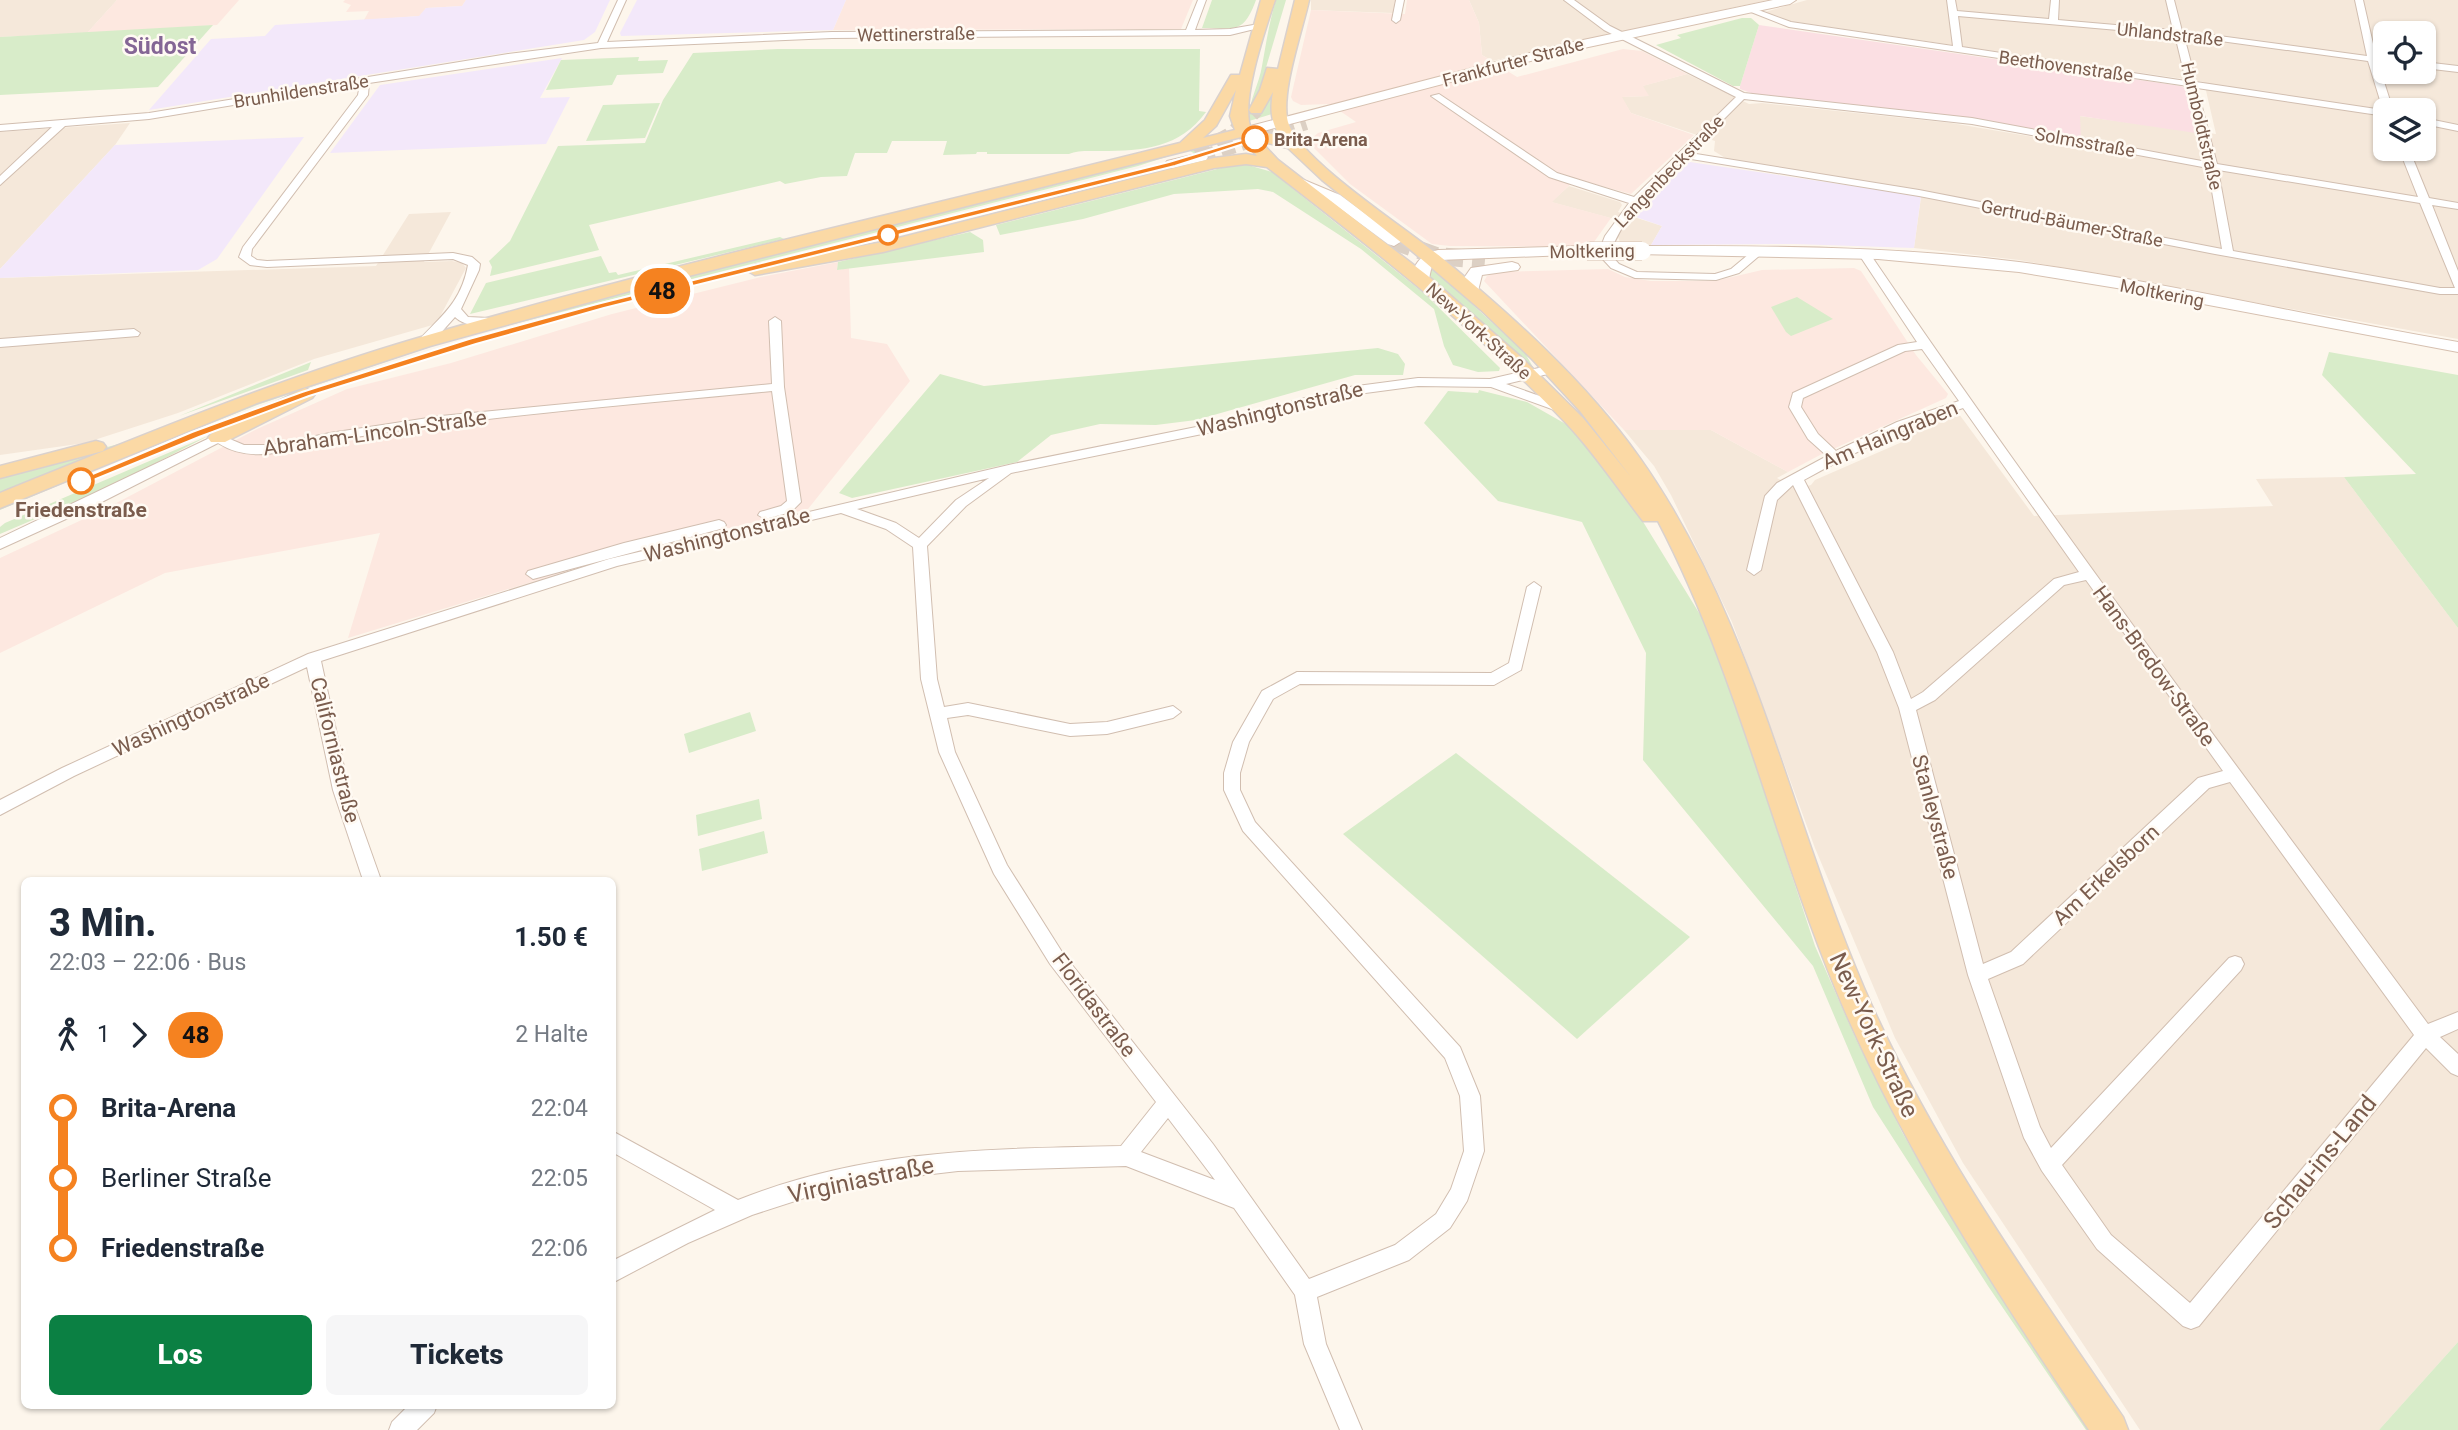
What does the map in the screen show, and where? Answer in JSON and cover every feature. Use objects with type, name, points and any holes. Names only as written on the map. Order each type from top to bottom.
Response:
[{"type":"main road","points":[[737,272],[883,247],[1201,155],[1246,129],[1239,109],[1256,36],[1268,0]]},
{"type":"main road","points":[[1256,110],[1267,90],[1293,0]]},
{"type":"main road","points":[[1286,134],[1279,101],[1302,0]]},
{"type":"main road","name":"Frankfurter Straße","points":[[1246,129],[1286,134],[1324,111],[1790,0]]},
{"type":"main road","points":[[0,515],[195,434],[305,394],[473,341],[1172,158],[1211,123],[1256,36]]},
{"type":"main road","name":"Frankfurter Straße","points":[[1306,123],[1626,38]]},
{"type":"main road","points":[[1436,96],[1479,78]]},
{"type":"main road","points":[[1279,101],[1294,108],[1324,111]]},
{"type":"main road","name":"New-York-Straße","points":[[1246,129],[1286,134],[1336,183],[1471,291],[1552,369],[1606,428],[1645,480],[1680,539],[1739,673],[1824,926],[1877,1049],[1912,1116],[1993,1254],[2110,1430]]},
{"type":"main road","name":"New-York-Straße","points":[[1246,129],[1272,163],[1422,280],[1565,410],[1637,498],[1709,604]]},
{"type":"main road","points":[[0,501],[250,399],[489,322],[1172,158],[1201,155],[1272,163]]},
{"type":"main road","points":[[1297,181],[1335,198],[1394,241]]},
{"type":"main road","name":"Moltkering","points":[[1753,256],[1864,253]]},
{"type":"main road","name":"Moltkering","points":[[1431,257],[1450,254],[1590,258]]},
{"type":"main road","points":[[1471,291],[1473,276],[1487,268],[1590,258],[1644,257]]},
{"type":"main road","name":"Moltkering","points":[[1485,260],[1590,258]]},
{"type":"main road","points":[[218,438],[305,394]]},
{"type":"main road","points":[[0,472],[185,424]]},
{"type":"street","points":[[601,45],[622,0]]},
{"type":"street","points":[[1191,32],[1202,0]]},
{"type":"street","points":[[1396,20],[1400,0]]},
{"type":"street","points":[[1568,0],[1591,18],[1626,38],[1742,96]]},
{"type":"street","points":[[1951,0],[1958,50]]},
{"type":"street","points":[[2053,22],[2055,0]]},
{"type":"street","name":"Humboldtstraße","points":[[2170,0],[2194,84],[2228,253]]},
{"type":"street","points":[[2359,0],[2383,98]]},
{"type":"street","name":"Beethovenstraße","points":[[1750,10],[1789,24],[2373,110]]},
{"type":"street","name":"Uhlandstraße","points":[[1954,13],[2180,33],[2372,59]]},
{"type":"street","name":"Wettinerstraße","points":[[601,45],[822,36],[1191,32],[1230,32],[1256,36]]},
{"type":"street","name":"Brunhildenstraße","points":[[0,128],[149,116],[601,45]]},
{"type":"street","points":[[2436,66],[2458,69]]},
{"type":"street","points":[[365,80],[363,95],[247,249],[245,257],[254,263],[267,264],[453,256],[468,258],[474,264],[474,270],[456,311],[441,328],[423,342]]},
{"type":"street","points":[[1286,134],[1436,96],[1553,175],[1635,201]]},
{"type":"street","name":"Langenbeckstraße","points":[[1742,96],[1685,155],[1635,201],[1613,228],[1604,254],[1609,262],[1625,272],[1640,275],[1716,277],[1731,274],[1753,256]]},
{"type":"street","name":"Solmsstraße","points":[[1742,96],[1972,121],[2212,166],[2458,206]]},
{"type":"street","points":[[2436,123],[2458,128]]},
{"type":"street","points":[[0,181],[61,124]]},
{"type":"street","name":"Gertrud-Bäumer-Straße","points":[[1685,155],[1919,193],[2228,253],[2458,291]]},
{"type":"street","points":[[2409,161],[2458,285]]},
{"type":"street","name":"Moltkering","points":[[1644,257],[1864,253],[1953,259],[2053,272],[2458,346]]},
{"type":"street","name":"Hans-Bredow-Straße","points":[[1864,253],[1925,345],[2233,775],[2425,1035],[2458,1068]]},
{"type":"street","points":[[1644,257],[1753,256]]},
{"type":"street","points":[[1422,280],[1422,267],[1431,257]]},
{"type":"street","points":[[456,311],[466,320],[489,322]]},
{"type":"street","points":[[533,574],[791,506],[794,496],[778,387],[775,321]]},
{"type":"street","points":[[0,343],[134,333]]},
{"type":"street","points":[[1834,456],[1813,436],[1801,417],[1794,403],[1797,396],[1902,348],[1925,345]]},
{"type":"street","name":"Washingtonstraße","points":[[0,808],[68,772],[313,658],[614,562],[1013,468],[1208,429],[1342,391],[1418,382],[1490,383],[1552,369]]},
{"type":"street","name":"Washingtonstraße","points":[[1490,383],[1565,410]]},
{"type":"street","name":"Abraham-Lincoln-Straße","points":[[218,438],[236,449],[266,450],[380,429],[778,387]]},
{"type":"street","name":"Am Haingraben","points":[[1754,570],[1770,499],[1782,486],[1834,456],[1902,425],[1968,402]]},
{"type":"street","points":[[0,544],[83,506],[218,438]]},
{"type":"street","points":[[840,507],[891,526],[920,545],[961,503],[1013,468]]},
{"type":"street","name":"Stanleystraße","points":[[1797,479],[1885,652],[1907,708],[1977,975],[2023,1113],[2049,1164],[2104,1242],[2191,1318]]},
{"type":"street","name":"Floridastraße","points":[[920,545],[929,679],[937,714],[947,752],[1000,869],[1056,958],[1168,1102],[1305,1291],[1315,1344],[1352,1430]]},
{"type":"street","points":[[1907,708],[1928,696],[2059,583],[2075,576],[2090,575]]},
{"type":"street","points":[[1305,1291],[1402,1253],[1443,1221],[1460,1194],[1474,1151],[1470,1096],[1453,1053],[1249,826],[1232,790],[1232,773],[1241,742],[1267,695],[1297,678],[1494,679],[1516,666],[1534,587]]},
{"type":"street","name":"Californiastraße","points":[[313,658],[341,790],[371,877]]},
{"type":"street","points":[[937,714],[968,709],[1070,730],[1107,728],[1173,712]]},
{"type":"street","name":"Am Erkelsborn","points":[[1977,975],[2018,958],[2204,783],[2233,775]]},
{"type":"street","points":[[2049,1164],[2235,964]]},
{"type":"street","name":"Schau-ins-Land","points":[[2191,1318],[2425,1035],[2458,1020]]},
{"type":"street","points":[[1126,1156],[1168,1102]]},
{"type":"street","points":[[616,1143],[736,1210]]},
{"type":"street","name":"Virginiastraße","points":[[616,1271],[663,1242],[736,1210],[816,1185],[900,1167],[976,1160],[1126,1156],[1240,1200]]},
{"type":"street","points":[[400,1430],[422,1409]]},
{"type":"shaded area","points":[[0,0],[117,0],[87,33],[0,37]]},
{"type":"shaded area","points":[[117,0],[239,0],[217,25],[87,33]]},
{"type":"shaded area","points":[[466,0],[462,6],[426,8],[420,16],[364,20],[369,11],[346,12],[351,5],[343,2]]},
{"type":"shaded area","points":[[466,0],[610,0],[595,32],[584,40],[149,110],[211,39],[265,36],[275,25],[419,16],[426,8],[462,6]]},
{"type":"shaded area","points":[[637,0],[846,0],[833,30],[621,36],[620,33]]},
{"type":"shaded area","points":[[846,0],[1193,0],[1181,29],[833,30]]},
{"type":"shaded area","points":[[1311,0],[1395,0],[1393,13],[1311,10]]},
{"type":"shaded area","points":[[1407,0],[1469,0],[1479,23],[1482,55],[1517,77],[1623,49],[1642,51],[1687,74],[1643,86],[1649,96],[1622,97],[1631,113],[1694,135],[1631,194],[1576,179],[1552,202],[1611,218],[1594,242],[1576,247],[1432,244],[1350,184],[1314,148],[1310,140],[1318,133],[1356,122],[1330,104],[1301,105],[1291,97],[1311,10],[1405,14]]},
{"type":"shaded area","points":[[1469,0],[1768,0],[1624,31],[1616,30],[1601,36],[1492,61],[1482,55],[1479,23]]},
{"type":"shaded area","points":[[1807,0],[2458,0],[2458,339],[2019,260],[1914,248],[1922,190],[1727,159],[1714,151],[1715,141],[1631,113],[1621,97],[1648,96],[1642,86],[1687,74],[1749,104],[1762,103],[1951,123],[2081,145],[2079,116],[2216,134],[2204,82],[1782,20],[1765,12]]},
{"type":"shaded area","points":[[1759,25],[2181,86],[2186,89],[2196,133],[2080,116],[2081,138],[1984,120],[1757,95],[1740,89],[1740,86]]},
{"type":"shaded area","points":[[562,58],[540,98],[570,97],[546,144],[330,153],[380,85]]},
{"type":"shaded area","points":[[130,123],[115,145],[0,269],[0,132]]},
{"type":"shaded area","points":[[304,137],[217,259],[198,270],[0,278],[0,269],[115,145]]},
{"type":"shaded area","points":[[1690,162],[1921,196],[1914,248],[1794,244],[1651,245],[1662,226],[1630,215],[1683,164]]},
{"type":"shaded area","points":[[1569,186],[1620,202],[1622,205],[1618,212],[1662,226],[1651,245],[1621,245],[1618,237],[1625,222],[1551,202]]},
{"type":"shaded area","points":[[451,212],[424,262],[452,261],[462,263],[466,268],[436,324],[314,359],[178,413],[85,443],[0,455],[0,278],[376,266],[409,214]]},
{"type":"shaded area","points":[[838,262],[837,270],[849,268],[851,338],[887,344],[910,381],[808,509],[620,555],[348,638],[380,533],[165,573],[0,653],[0,558],[103,510],[257,429],[347,389],[451,363],[612,314],[761,277]]},
{"type":"shaded area","points":[[1854,268],[1861,271],[1916,355],[1948,394],[1946,398],[1788,472],[1711,430],[1624,430],[1484,281],[1487,276],[1496,272],[1608,269],[1625,277],[1651,281],[1715,281],[1762,270]]},
{"type":"shaded area","points":[[1956,410],[2034,516],[2273,506],[2256,479],[2344,477],[2458,628],[2458,1342],[2379,1430],[2140,1430],[1963,1163],[1895,1038],[1815,848],[1732,622],[1671,495],[1654,466],[1624,430],[1711,430],[1788,472],[1777,478],[1796,489],[1811,485],[1815,480],[1909,439],[1903,428]]},
{"type":"green space","points":[[1212,0],[1256,0],[1247,19],[1237,27],[1202,28]]},
{"type":"green space","points":[[1276,0],[1286,0],[1259,91],[1250,107],[1261,73]]},
{"type":"green space","points":[[1751,18],[1759,25],[1740,86],[1733,86],[1656,45],[1681,38],[1677,35]]},
{"type":"green space","points":[[213,25],[158,87],[0,95],[0,37]]},
{"type":"green space","points":[[778,49],[1200,49],[1199,111],[1206,112],[1196,124],[1172,140],[1131,150],[1069,154],[977,152],[943,155],[947,141],[892,141],[887,153],[855,153],[847,176],[821,177],[785,184],[780,181],[589,225],[599,250],[490,276],[492,267],[489,261],[510,241],[558,146],[645,143],[663,100],[693,53]]},
{"type":"green space","points":[[639,57],[638,61],[668,60],[663,73],[617,75],[612,85],[546,90],[561,60]]},
{"type":"green space","points":[[1276,80],[1272,114],[1249,121],[1250,109],[1262,111]]},
{"type":"green space","points":[[660,103],[645,138],[586,141],[603,105]]},
{"type":"green space","points":[[1191,149],[1198,150],[1210,159],[1208,162],[937,230],[936,228],[1187,164],[1201,157],[1188,150],[1138,166],[451,340],[260,404],[0,510],[0,506],[224,416],[451,338],[636,288]]},
{"type":"green space","points":[[1233,165],[1248,165],[1272,172],[1425,294],[1500,368],[1499,371],[1478,372],[1453,365],[1444,346],[1434,309],[1361,249],[1273,192],[1258,189],[1174,194],[1083,219],[1000,235],[996,225]]},
{"type":"green space","points":[[970,232],[983,240],[984,252],[837,270],[838,262]]},
{"type":"green space","points":[[780,237],[784,239],[470,314],[486,283],[601,256],[609,273],[616,272],[618,275]]},
{"type":"green space","points":[[1431,266],[1525,353],[1534,369],[1431,280]]},
{"type":"green space","points":[[1797,297],[1833,319],[1791,336],[1771,307]]},
{"type":"green space","points":[[1378,348],[1398,354],[1405,364],[1403,375],[1355,375],[1196,420],[1156,425],[1100,424],[1051,435],[1017,462],[852,498],[839,493],[940,374],[984,386]]},
{"type":"green space","points":[[2329,352],[2458,375],[2458,628],[2344,477],[2416,474],[2322,375]]},
{"type":"green space","points":[[311,362],[308,370],[179,416]]},
{"type":"green space","points":[[1479,390],[1527,402],[1571,427],[1642,520],[1704,621],[1725,672],[1815,946],[1856,1039],[1902,1132],[1954,1222],[2092,1430],[2086,1430],[1988,1286],[1873,1107],[1813,966],[1643,760],[1646,653],[1582,522],[1498,501],[1424,423],[1448,391],[1478,393]]},
{"type":"green space","points":[[210,435],[105,489],[0,534],[0,527],[5,523]]},
{"type":"green space","points":[[137,439],[0,495],[0,476]]},
{"type":"green space","points":[[750,712],[756,731],[689,753],[684,734]]},
{"type":"green space","points":[[1456,753],[1690,937],[1577,1039],[1343,834]]},
{"type":"green space","points":[[759,799],[762,819],[698,836],[696,815]]},
{"type":"green space","points":[[764,831],[768,853],[702,871],[699,849]]},
{"type":"green space","points":[[2458,1342],[2458,1430],[2379,1430]]},
{"type":"tunnel","points":[[1196,154],[1233,133],[1256,110]]},
{"type":"tunnel","points":[[1201,157],[1306,123]]},
{"type":"tunnel","points":[[1394,241],[1436,256],[1485,260]]},
{"type":"bus line","name":"48","points":[[81,481],[195,434],[305,394],[473,341],[600,306],[1172,164],[1255,139]]},
{"type":"place","name":"Brita-Arena","points":[[1255,139]]},
{"type":"place","name":"Friedenstraße","points":[[81,481]]},
{"type":"district","name":"Südost","points":[[160,46]]}]
